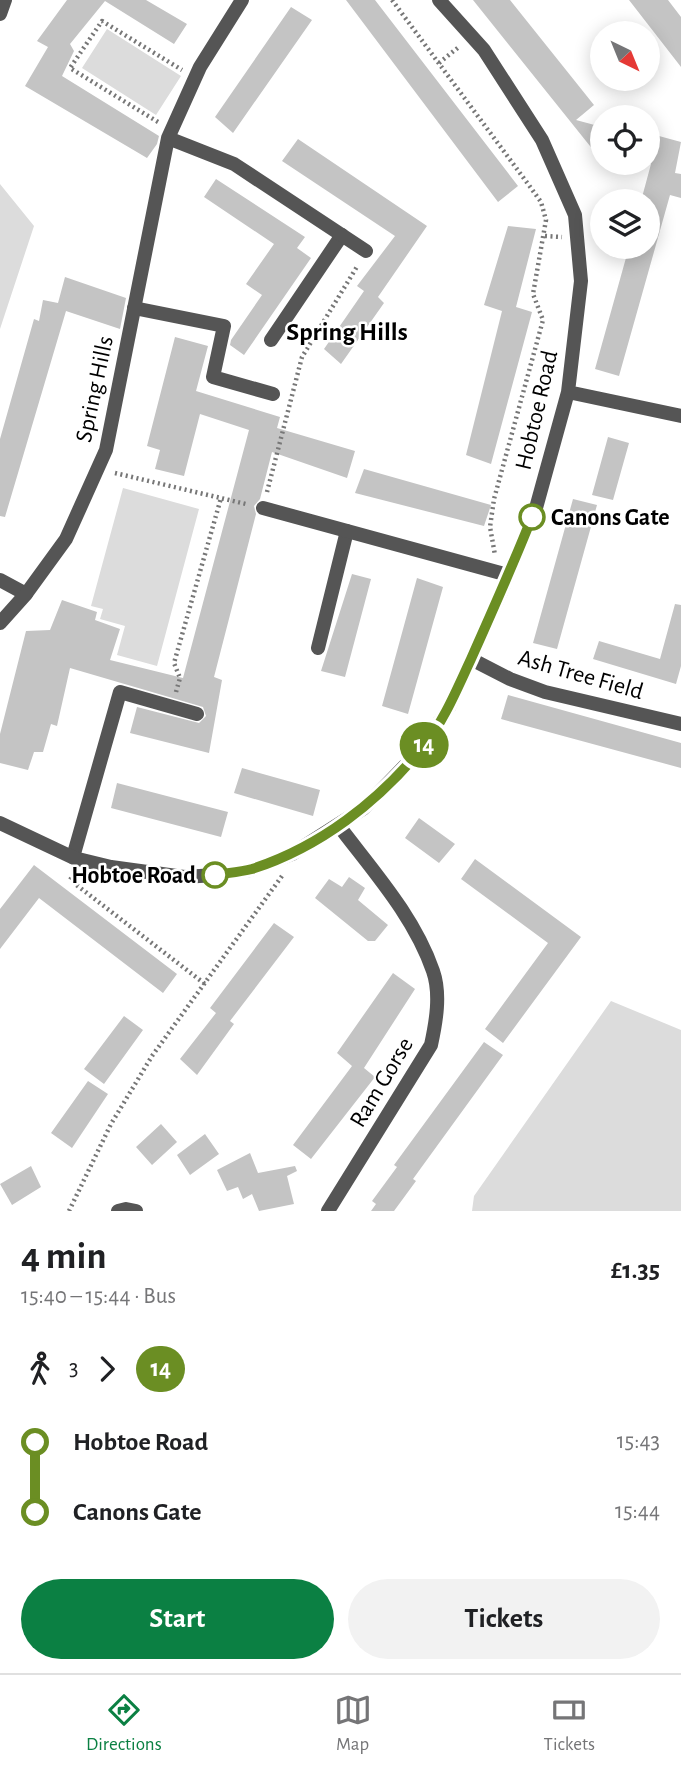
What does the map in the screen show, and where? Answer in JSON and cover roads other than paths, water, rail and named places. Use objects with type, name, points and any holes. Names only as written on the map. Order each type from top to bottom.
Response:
[{"type":"street","points":[[0,14],[5,0]]},
{"type":"street","name":"Spring Hills","points":[[0,623],[26,594],[66,539],[106,450],[169,134],[195,78],[242,0]]},
{"type":"street","name":"Hobtoe Road","points":[[1,824],[76,859],[111,867],[184,877],[250,870],[303,848],[364,808],[424,746],[449,707],[504,574],[536,508],[568,392],[581,281],[575,215],[542,140],[484,50],[439,0]]},
{"type":"street","points":[[169,134],[234,164],[366,251]]},
{"type":"street","points":[[271,340],[342,235]]},
{"type":"street","points":[[134,307],[224,326],[212,377],[273,394]]},
{"type":"street","points":[[568,392],[681,416]]},
{"type":"street","points":[[263,508],[504,574]]},
{"type":"street","points":[[318,648],[347,531]]},
{"type":"street","points":[[0,580],[26,594]]},
{"type":"street","name":"Ash Tree Field","points":[[471,659],[510,679],[545,692],[681,724]]},
{"type":"street","points":[[76,859],[120,692],[197,714]]},
{"type":"street","name":"Ram Gorse","points":[[328,1211],[431,1045],[437,1018],[433,972],[408,919],[339,826]]},
{"type":"street","points":[[118,1211],[136,1211]]},
{"type":"place","name":"Canons Gate","points":[[532,517]]},
{"type":"place","name":"Hobtoe Road","points":[[215,875]]},
{"type":"district","name":"Spring Hills","points":[[347,331]]}]
